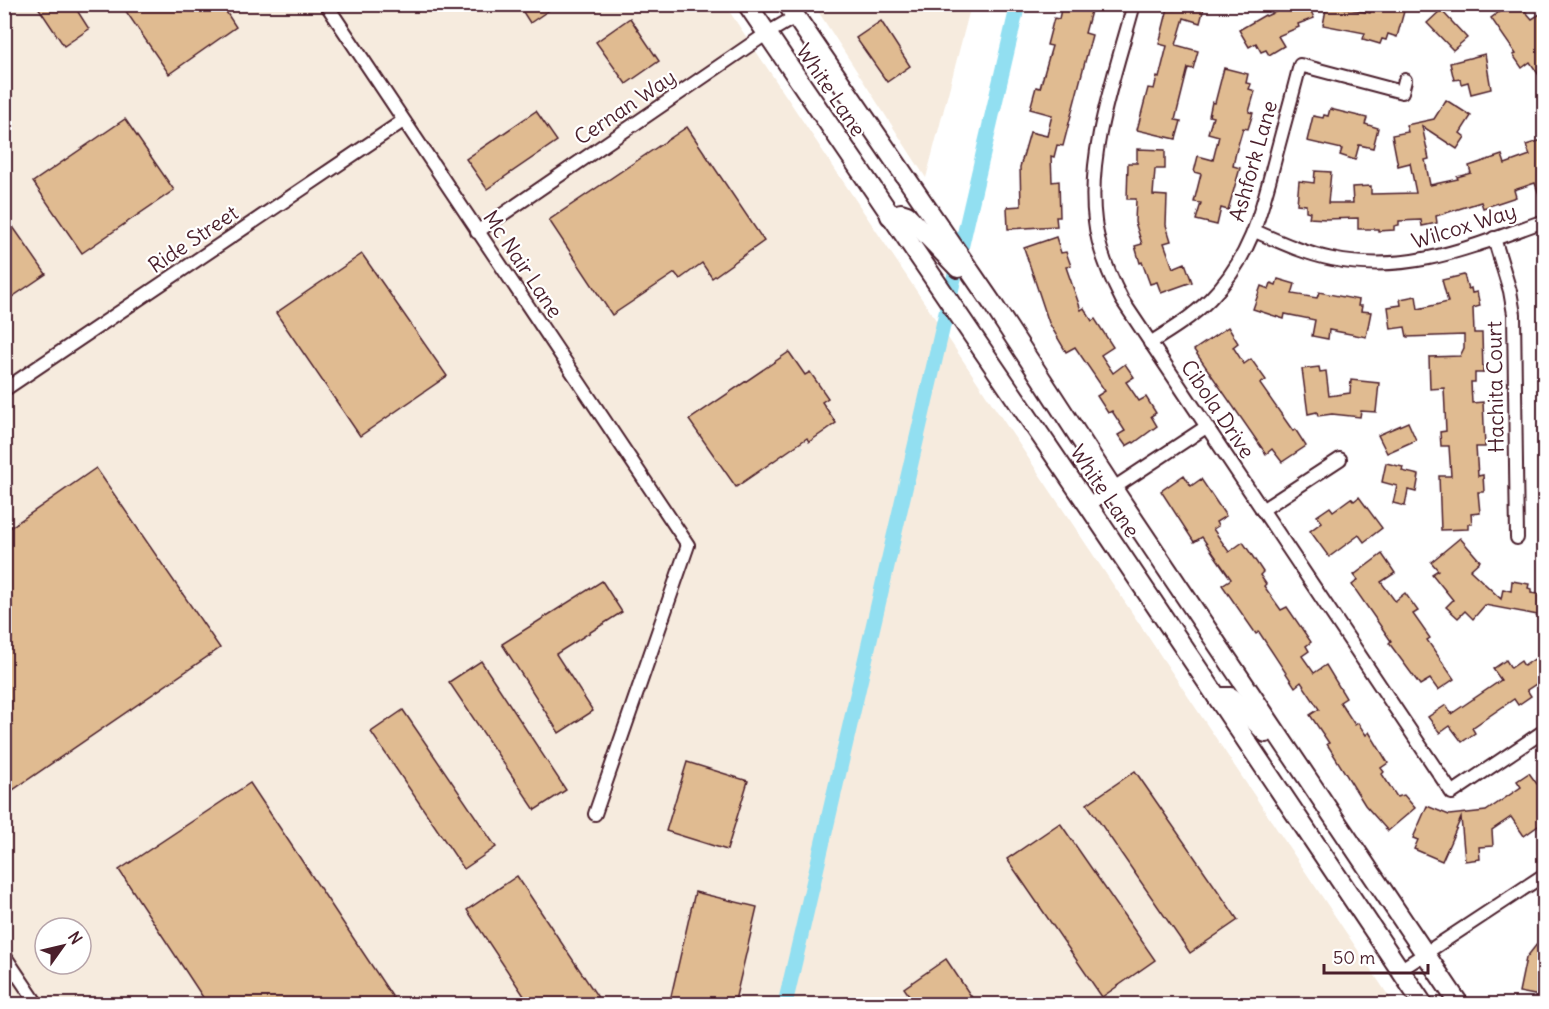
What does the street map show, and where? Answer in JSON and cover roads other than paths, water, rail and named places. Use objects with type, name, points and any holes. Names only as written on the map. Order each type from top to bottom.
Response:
[{"type":"main road","name":"White Lane","points":[[747,4],[890,216],[909,230],[966,328],[1088,505],[1423,1005]]},
{"type":"main road","name":"White Lane","points":[[791,11],[994,306],[1113,489],[1459,1005]]},
{"type":"main road","points":[[909,230],[994,306]]},
{"type":"main road","points":[[1217,697],[1231,698],[1299,766]]},
{"type":"street","name":"Mc Nair Lane","points":[[326,4],[688,545],[595,814]]},
{"type":"street","name":"Cibola Drive","points":[[1134,4],[1098,143],[1094,170],[1093,196],[1099,241],[1110,276],[1122,300],[1452,793],[1545,731]]},
{"type":"street","name":"Cernan Way","points":[[477,232],[766,34],[791,11]]},
{"type":"street","name":"Ashfork Lane","points":[[1150,344],[1210,299],[1229,278],[1244,254],[1255,231],[1300,65],[1402,92],[1405,80]]},
{"type":"street","name":"Ride Street","points":[[4,390],[403,121]]},
{"type":"street","name":"Wilcox Way","points":[[1255,231],[1330,259],[1357,264],[1383,265],[1436,258],[1545,221]]},
{"type":"street","name":"Hachita Court","points":[[1494,238],[1510,291],[1514,314],[1517,538]]},
{"type":"street","points":[[1088,505],[1206,427]]},
{"type":"street","points":[[1262,510],[1340,459]]},
{"type":"street","points":[[1400,970],[1545,875]]},
{"type":"street","points":[[4,955],[37,1005]]},
{"type":"waterway","points":[[785,1004],[1018,4]]}]
